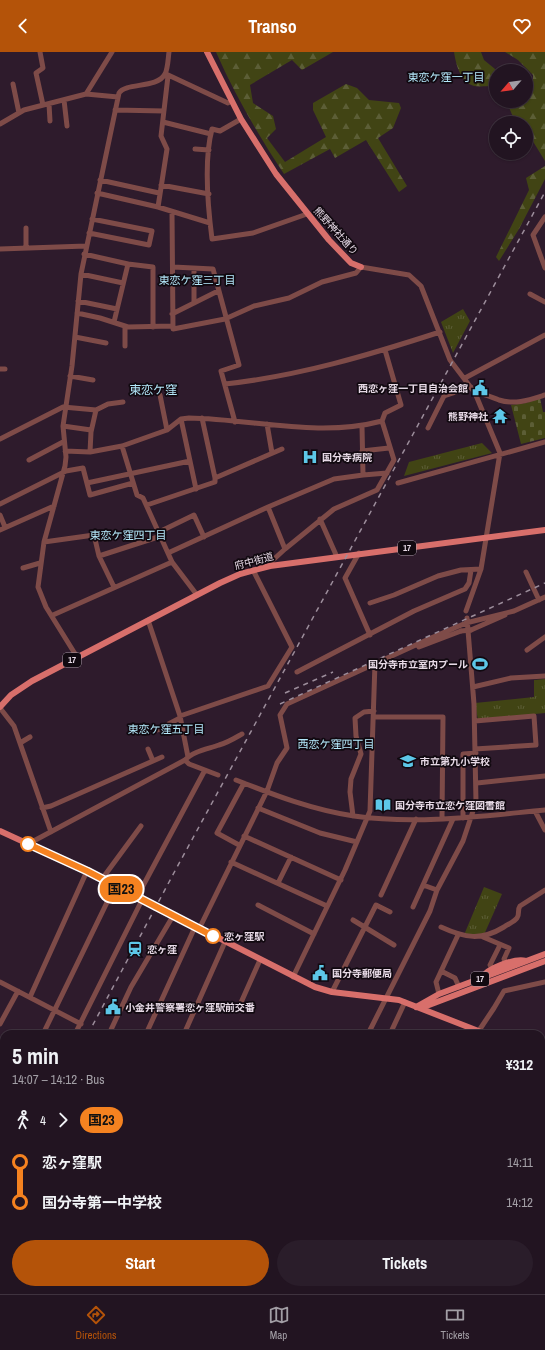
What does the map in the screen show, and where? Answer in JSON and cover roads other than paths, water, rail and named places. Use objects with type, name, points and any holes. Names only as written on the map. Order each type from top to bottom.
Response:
[{"type":"main road","name":"熊野神社通り","points":[[207,52],[231,101],[268,164],[307,214],[337,249],[351,263],[361,267]]},
{"type":"main road","name":"府中街道","points":[[1,704],[20,688],[77,657],[220,583],[253,570],[270,566],[360,553],[545,530]]},
{"type":"main road","points":[[0,831],[87,871],[139,899],[315,987],[332,992],[387,998],[405,1002],[473,1030]]},
{"type":"main road","name":"17","points":[[416,1007],[439,994],[545,954]]},
{"type":"main road","points":[[482,978],[487,971],[492,969],[518,960],[526,961]]},
{"type":"main road","name":"17","points":[[416,1007],[429,1004],[545,961]]},
{"type":"street","points":[[40,52],[43,68],[36,73],[43,105]]},
{"type":"street","points":[[86,94],[112,52]]},
{"type":"street","points":[[158,207],[160,185],[167,149],[161,136],[169,52]]},
{"type":"street","points":[[77,657],[53,615],[46,606],[38,587],[44,542],[63,472],[65,451],[63,442],[63,426],[84,254],[118,97],[122,89],[149,83],[166,75]]},
{"type":"street","points":[[166,75],[228,103],[231,101]]},
{"type":"street","points":[[13,84],[19,113]]},
{"type":"street","points":[[0,124],[19,113],[86,94],[118,97]]},
{"type":"street","points":[[64,100],[67,126]]},
{"type":"street","points":[[49,104],[50,121]]},
{"type":"street","points":[[115,110],[164,111]]},
{"type":"street","points":[[241,119],[220,131],[212,129],[209,150],[209,194],[212,239],[253,233],[307,214]]},
{"type":"street","points":[[163,122],[211,134]]},
{"type":"street","points":[[195,149],[209,150]]},
{"type":"street","points":[[100,180],[159,193]]},
{"type":"street","points":[[160,185],[209,194]]},
{"type":"street","points":[[97,193],[158,207],[210,223]]},
{"type":"street","points":[[172,212],[172,326]]},
{"type":"street","points":[[545,216],[533,235],[542,252],[545,268]]},
{"type":"street","points":[[89,233],[149,245],[152,231],[92,218]]},
{"type":"street","points":[[26,228],[26,248]]},
{"type":"street","points":[[0,249],[86,246]]},
{"type":"street","points":[[84,254],[128,264],[153,267],[153,326]]},
{"type":"street","points":[[114,322],[128,264]]},
{"type":"street","points":[[173,267],[213,269],[225,319],[239,365],[221,371],[235,422]]},
{"type":"street","points":[[77,314],[114,322],[125,326],[172,326],[173,329],[225,319],[254,306],[294,296],[322,282],[356,273],[361,267]]},
{"type":"street","name":"熊野神社通り","points":[[361,267],[409,275],[413,277],[423,290],[452,363],[475,393],[500,453]]},
{"type":"street","points":[[194,268],[194,303]]},
{"type":"street","points":[[81,274],[123,283]]},
{"type":"street","points":[[172,314],[218,291]]},
{"type":"street","points":[[530,294],[545,302]]},
{"type":"street","points":[[78,301],[117,309]]},
{"type":"street","points":[[125,326],[125,346]]},
{"type":"street","points":[[225,384],[259,380],[314,370],[385,350],[440,332]]},
{"type":"street","points":[[465,378],[545,335]]},
{"type":"street","points":[[75,337],[106,343]]},
{"type":"street","points":[[270,566],[273,560],[320,519],[341,505],[378,490],[394,460],[389,448],[382,420],[385,413],[401,405],[385,350]]},
{"type":"street","points":[[70,376],[93,380]]},
{"type":"street","points":[[428,428],[444,396],[471,387]]},
{"type":"street","points":[[475,393],[480,393],[501,401],[518,402],[545,395]]},
{"type":"street","points":[[160,395],[167,430]]},
{"type":"street","points":[[0,439],[66,407],[96,410],[108,404],[123,402]]},
{"type":"street","points":[[90,452],[96,410]]},
{"type":"street","points":[[65,451],[90,452],[122,446],[167,430],[181,419],[202,418],[325,429],[362,426],[382,420]]},
{"type":"street","points":[[202,418],[216,478]]},
{"type":"street","points":[[181,419],[196,489]]},
{"type":"street","points":[[267,424],[272,453]]},
{"type":"street","points":[[63,426],[92,430]]},
{"type":"street","points":[[362,426],[363,475]]},
{"type":"street","points":[[29,460],[63,442]]},
{"type":"street","points":[[398,483],[500,453],[545,442]]},
{"type":"street","points":[[122,446],[137,496],[143,498],[147,505],[172,562],[197,595]]},
{"type":"street","points":[[362,451],[389,448]]},
{"type":"street","points":[[147,505],[215,482],[216,478],[282,449]]},
{"type":"street","points":[[466,611],[481,569],[500,453]]},
{"type":"street","points":[[87,484],[130,473],[190,461]]},
{"type":"street","points":[[0,504],[63,472],[83,468],[90,495],[133,483]]},
{"type":"street","points":[[168,554],[268,507],[334,479],[386,473]]},
{"type":"street","points":[[0,515],[3,528],[54,506]]},
{"type":"street","points":[[268,507],[285,549]]},
{"type":"street","points":[[99,556],[160,534],[194,515],[204,537]]},
{"type":"street","points":[[320,519],[337,557]]},
{"type":"street","points":[[44,542],[94,535],[99,556],[114,587]]},
{"type":"street","points":[[360,553],[345,578],[370,635]]},
{"type":"street","points":[[53,615],[172,562]]},
{"type":"street","points":[[23,568],[40,563]]},
{"type":"street","points":[[370,603],[394,595],[438,576],[462,570],[481,569]]},
{"type":"street","points":[[157,730],[180,717],[268,686],[292,646],[253,570]]},
{"type":"street","points":[[297,672],[414,611],[465,589],[469,583],[471,570]]},
{"type":"street","points":[[526,572],[539,600]]},
{"type":"street","points":[[409,648],[414,649],[461,631],[471,630],[545,597]]},
{"type":"street","points":[[148,1030],[197,928],[267,791],[277,763],[287,748],[280,715],[287,704],[466,621],[512,611]]},
{"type":"street","points":[[148,620],[180,717],[189,764],[218,775]]},
{"type":"street","points":[[370,1030],[430,911],[436,890],[463,841],[476,802],[476,751],[466,621]]},
{"type":"street","points":[[527,650],[545,637]]},
{"type":"street","points":[[294,977],[327,906],[341,880],[370,811],[375,663]]},
{"type":"street","points":[[472,684],[511,678],[545,676]]},
{"type":"street","points":[[1,704],[14,726],[51,832]]},
{"type":"street","points":[[353,816],[350,792],[351,779],[361,754],[356,736],[355,718],[364,712],[374,711]]},
{"type":"street","points":[[464,818],[463,754],[476,751],[536,745],[534,716],[474,721]]},
{"type":"street","points":[[374,717],[443,717],[442,819]]},
{"type":"street","points":[[28,844],[187,759],[242,734]]},
{"type":"street","points":[[20,742],[30,737]]},
{"type":"street","points":[[148,749],[153,761]]},
{"type":"street","points":[[42,808],[51,806],[162,757]]},
{"type":"street","points":[[77,1030],[139,899],[205,770]]},
{"type":"street","points":[[477,783],[545,776]]},
{"type":"street","points":[[236,780],[307,806],[368,818],[453,819],[545,810]]},
{"type":"street","points":[[239,845],[217,833],[244,783]]},
{"type":"street","points":[[258,808],[320,834],[357,842]]},
{"type":"street","points":[[535,811],[545,830]]},
{"type":"street","points":[[381,895],[416,819]]},
{"type":"street","points":[[413,907],[453,819]]},
{"type":"street","points":[[102,879],[141,826]]},
{"type":"street","points":[[244,836],[341,880]]},
{"type":"street","points":[[278,883],[291,857]]},
{"type":"street","points":[[231,862],[327,906]]},
{"type":"street","points":[[30,997],[87,871]]},
{"type":"street","points":[[423,885],[436,890]]},
{"type":"street","points":[[45,1030],[115,886]]},
{"type":"street","points":[[483,937],[514,921],[518,915],[520,906],[545,890]]},
{"type":"street","points":[[258,905],[314,934]]},
{"type":"street","points":[[332,992],[376,905],[390,912]]},
{"type":"street","points":[[111,1030],[131,987],[173,916]]},
{"type":"street","points":[[353,920],[394,945]]},
{"type":"street","points":[[442,926],[458,935],[483,937],[509,948],[504,959],[506,964]]},
{"type":"street","points":[[439,994],[436,982],[458,935]]},
{"type":"street","points":[[186,1030],[225,942]]},
{"type":"street","points":[[492,969],[490,964],[500,944]]},
{"type":"street","points":[[239,1007],[260,960]]},
{"type":"street","points":[[441,971],[455,978],[459,987]]},
{"type":"street","points":[[0,982],[81,1024]]},
{"type":"street","points":[[479,1030],[504,991],[545,982]]},
{"type":"street","points":[[0,1024],[18,991]]},
{"type":"street","points":[[392,1030],[405,1002]]},
{"type":"railway","points":[[90,1030],[176,869],[545,192]]},
{"type":"railway","points":[[280,704],[545,583]]},
{"type":"railway","points":[[285,693],[333,672]]},
{"type":"place","name":"西恋ヶ窪一丁目自治会館","points":[[480,388]]},
{"type":"place","name":"熊野神社","points":[[500,416]]},
{"type":"place","name":"国分寺病院","points":[[310,457]]},
{"type":"place","name":"国分寺市立室内プール","points":[[480,664]]},
{"type":"place","name":"市立第九小学校","points":[[408,761]]},
{"type":"place","name":"国分寺市立恋ケ窪図書館","points":[[383,805]]},
{"type":"place","name":"恋ヶ窪駅","points":[[213,936]]},
{"type":"place","name":"恋ヶ窪","points":[[135,949]]},
{"type":"place","name":"国分寺郵便局","points":[[320,973]]},
{"type":"place","name":"小金井警察署恋ヶ窪駅前交番","points":[[113,1007]]},
{"type":"district","name":"東恋ケ窪一丁目","points":[[446,77]]},
{"type":"district","name":"東恋ケ窪三丁目","points":[[197,280]]},
{"type":"district","name":"東恋ケ窪","points":[[153,390]]},
{"type":"district","name":"東恋ケ窪四丁目","points":[[128,535]]},
{"type":"district","name":"東恋ケ窪五丁目","points":[[166,729]]},
{"type":"district","name":"西恋ケ窪四丁目","points":[[336,744]]}]
